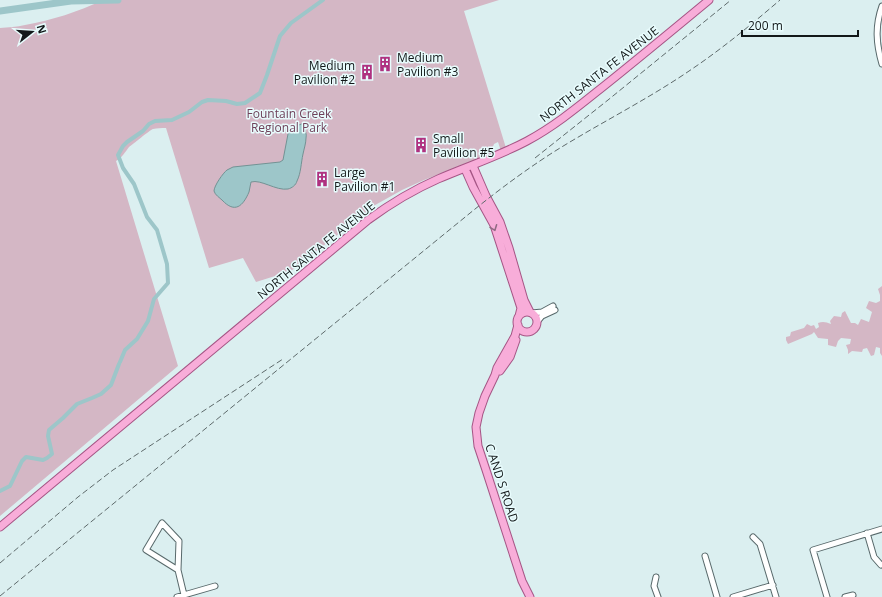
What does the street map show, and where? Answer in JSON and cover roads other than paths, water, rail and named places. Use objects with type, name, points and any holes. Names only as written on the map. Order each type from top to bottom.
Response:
[{"type":"main road","name":"NORTH SANTA FE AVENUE","points":[[0,527],[368,220],[410,193],[439,179],[504,153],[528,141],[556,124],[709,0]]},
{"type":"main road","points":[[465,169],[494,225],[521,308],[517,322],[518,325],[522,330],[528,331],[534,329],[536,326],[535,317],[524,300],[500,222],[486,196],[473,166]]},
{"type":"main road","points":[[519,316],[524,312],[531,313]]},
{"type":"main road","name":"C AND S ROAD","points":[[518,325],[485,396],[476,427],[478,446],[522,581],[530,597]]},
{"type":"main road","name":"C AND S ROAD","points":[[495,376],[510,357],[517,338],[523,332],[528,331]]},
{"type":"street","points":[[881,8],[877,24],[877,39],[882,64]]},
{"type":"street","points":[[531,313],[542,312],[554,308],[536,322]]},
{"type":"street","points":[[178,570],[146,550],[162,523],[179,541],[178,570],[184,595]]},
{"type":"street","points":[[826,597],[813,550],[882,529]]},
{"type":"street","points":[[867,533],[874,557],[882,565]]},
{"type":"street","points":[[753,537],[760,544],[776,597]]},
{"type":"street","points":[[705,556],[717,597]]},
{"type":"street","points":[[656,578],[654,586],[658,597]]},
{"type":"street","points":[[733,597],[773,585]]},
{"type":"street","points":[[177,597],[215,586]]},
{"type":"street","points":[[845,597],[853,594]]},
{"type":"water","points":[[306,122],[304,126],[306,140],[300,171],[294,186],[288,189],[283,189],[259,182],[251,182],[249,192],[244,201],[235,207],[231,207],[215,194],[215,186],[221,177],[227,170],[233,167],[280,162],[283,160],[288,134],[292,128]]},
{"type":"waterway","points":[[0,11],[71,1],[118,0]]},
{"type":"waterway","points":[[120,362],[125,350],[137,339],[148,321],[154,299],[168,283],[167,264],[157,230],[147,217],[134,184],[123,168],[118,155],[123,146],[143,131],[149,124],[155,121],[172,120],[189,112],[202,102],[208,100],[226,101],[237,104],[245,103],[260,93],[280,36],[291,23],[323,0]]},
{"type":"waterway","points":[[0,491],[10,486],[22,461],[26,457],[43,460],[52,454],[48,436],[49,430],[77,404],[101,394],[111,385],[119,364]]},
{"type":"railway","points":[[535,158],[731,0]]},
{"type":"railway","points":[[0,596],[496,193],[552,153],[658,91],[692,69],[737,36],[780,0]]},
{"type":"railway","points":[[0,563],[78,497],[113,470],[283,359]]},
{"type":"place","name":"Medium Pavilion #3","points":[[385,64]]},
{"type":"place","name":"Medium Pavilion #2","points":[[367,72]]},
{"type":"place","name":"Small Pavilion #5","points":[[421,145]]},
{"type":"place","name":"Large Pavilion #1","points":[[322,179]]},
{"type":"park label","name":"Fountain Creek Regional Park","points":[[289,120]]}]
